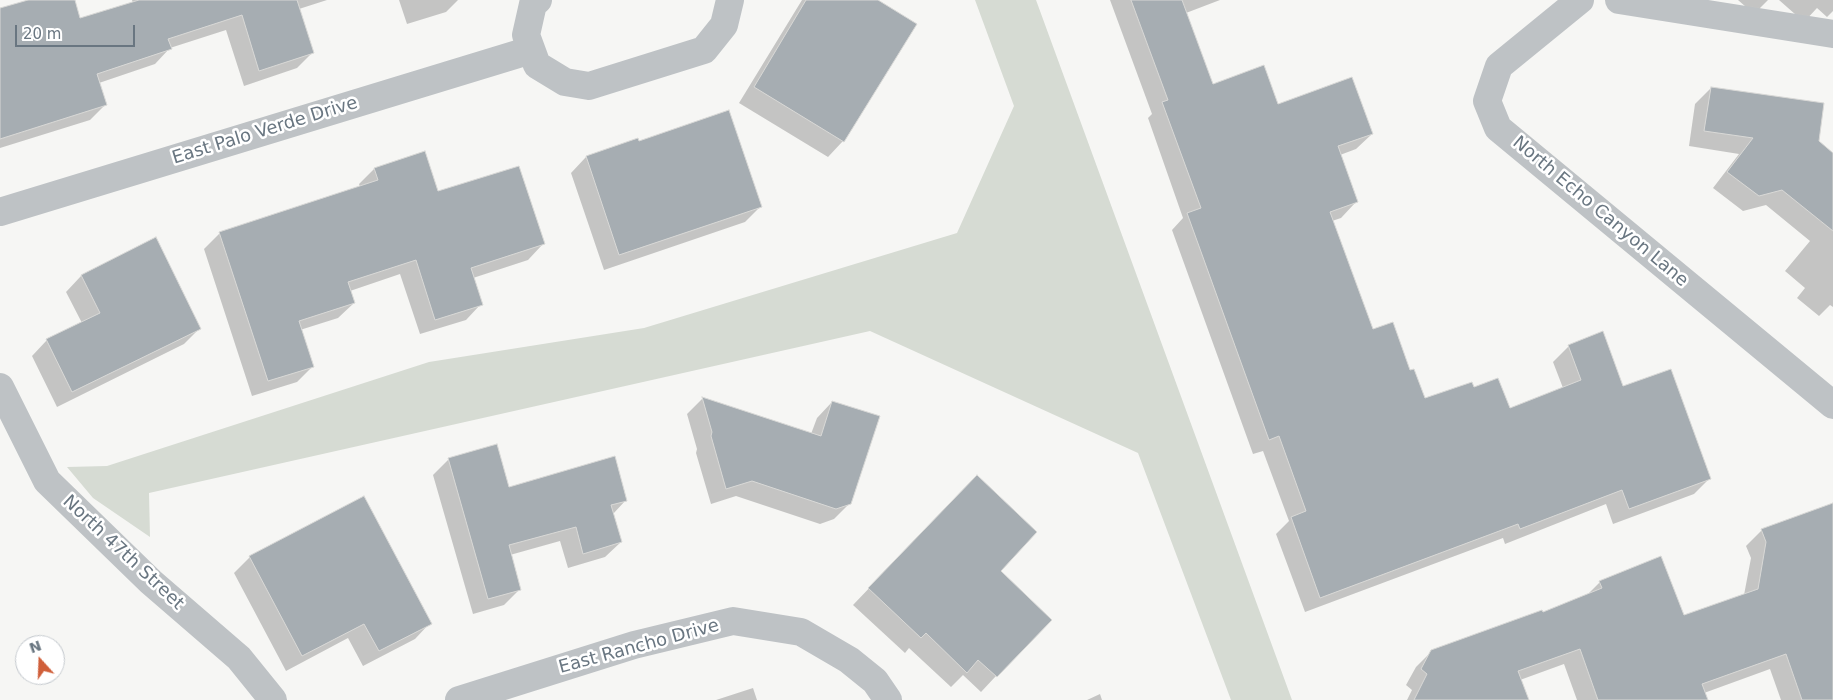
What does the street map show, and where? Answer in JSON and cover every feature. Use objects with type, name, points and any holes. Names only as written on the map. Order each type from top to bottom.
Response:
[{"type":"street","points":[[538,0],[533,4],[526,35],[538,65],[565,82],[589,86],[704,50],[724,25],[730,0]]},
{"type":"street","name":"North Echo Canyon Lane","points":[[1580,0],[1499,66],[1487,102],[1498,128],[1833,405]]},
{"type":"street","points":[[1620,0],[1833,34]]},
{"type":"street","name":"East Palo Verde Drive","points":[[0,212],[531,50]]},
{"type":"street","name":"North 47th Street","points":[[0,387],[47,481],[151,582],[239,658],[273,700]]},
{"type":"street","name":"East Rancho Drive","points":[[459,700],[634,645],[733,621],[801,632],[850,660],[875,681],[888,700]]},
{"type":"shaded area","points":[[975,0],[1036,0],[1292,700],[1231,700],[1138,453],[870,331],[149,493],[150,537],[93,498],[67,467],[107,466],[429,362],[644,328],[957,233],[1014,106]]},
{"type":"building","points":[[28,0],[75,0],[80,18],[139,0],[297,0],[314,53],[259,71],[242,15],[168,39],[172,49],[97,74],[107,105],[0,139],[0,8]]},
{"type":"building","points":[[806,0],[878,0],[917,24],[844,142],[754,87]]},
{"type":"building","points":[[1131,0],[1182,0],[1213,84],[1264,65],[1278,104],[1352,77],[1373,134],[1338,146],[1358,202],[1330,212],[1373,329],[1393,322],[1410,370],[1414,369],[1425,398],[1472,382],[1474,387],[1498,378],[1510,408],[1581,380],[1568,345],[1603,331],[1623,386],[1671,369],[1711,479],[1629,509],[1622,490],[1520,529],[1518,524],[1320,598],[1291,517],[1306,511],[1279,436],[1269,440],[1187,213],[1201,208],[1162,102],[1168,100]]},
{"type":"building","points":[[1711,87],[1824,103],[1819,141],[1833,153],[1833,231],[1782,190],[1759,196],[1727,172],[1753,138],[1704,131]]},
{"type":"building","points":[[729,110],[762,207],[619,255],[586,156],[638,138],[639,141]]},
{"type":"building","points":[[425,151],[438,191],[519,166],[545,244],[471,268],[483,305],[435,320],[416,260],[348,282],[355,303],[299,321],[314,367],[268,381],[219,232],[378,180],[374,168]]},
{"type":"building","points":[[156,237],[201,329],[72,392],[46,339],[100,313],[81,275]]},
{"type":"building","points":[[702,397],[821,436],[832,401],[880,416],[851,504],[836,509],[752,481],[726,489]]},
{"type":"building","points":[[497,444],[509,487],[615,456],[627,501],[611,505],[622,542],[583,554],[576,527],[509,545],[521,590],[488,599],[448,458]]},
{"type":"building","points":[[977,475],[1037,532],[1001,571],[1052,620],[997,677],[978,660],[967,673],[926,633],[921,638],[868,588]]},
{"type":"building","points":[[364,496],[432,624],[379,651],[364,624],[302,656],[249,556]]},
{"type":"building","points":[[1833,503],[1833,700],[1802,700],[1786,654],[1702,684],[1708,700],[1598,700],[1580,649],[1518,671],[1529,700],[1414,700],[1427,674],[1421,669],[1431,650],[1542,610],[1543,612],[1602,588],[1599,581],[1661,556],[1684,615],[1758,589],[1766,542],[1761,529]]}]
